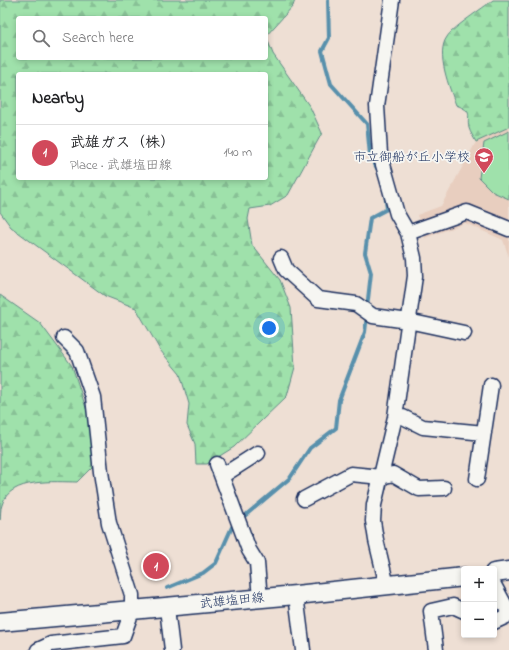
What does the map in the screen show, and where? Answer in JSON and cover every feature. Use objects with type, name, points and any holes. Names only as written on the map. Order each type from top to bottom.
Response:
[{"type":"main road","points":[[497,573],[509,572]]},
{"type":"main road","name":"武雄塩田線","points":[[0,622],[260,599],[461,577]]},
{"type":"street","points":[[387,586],[376,540],[374,506],[395,417],[415,276],[414,258],[408,233],[397,214],[380,154],[377,106],[392,0]]},
{"type":"street","points":[[408,233],[467,212],[509,229]]},
{"type":"street","points":[[281,258],[286,270],[318,299],[356,304],[368,313],[464,333]]},
{"type":"street","points":[[38,650],[51,644],[62,647],[123,636],[132,611],[132,595],[110,523],[101,472],[93,397],[77,351],[64,338]]},
{"type":"street","points":[[477,479],[491,385]]},
{"type":"street","points":[[395,417],[403,417],[423,427],[484,433]]},
{"type":"street","points":[[258,453],[220,470],[249,550],[257,562],[260,599]]},
{"type":"street","points":[[304,499],[351,474],[381,477],[393,474],[419,489],[444,488]]},
{"type":"street","points":[[497,591],[509,614],[497,620]]},
{"type":"street","points":[[296,595],[303,650]]},
{"type":"street","points":[[436,650],[431,611],[453,606],[461,610]]},
{"type":"street","points":[[167,608],[172,650]]},
{"type":"shaded area","name":"市立御船が丘小学校","points":[[509,127],[509,257],[503,240],[465,223],[425,238],[417,215],[441,206],[476,142]]},
{"type":"green space","points":[[0,0],[295,0],[293,6],[268,34],[268,16],[16,16],[16,60],[268,60],[268,41],[273,54],[310,107],[322,133],[288,195],[270,206],[250,209],[248,219],[252,245],[280,280],[291,308],[295,367],[287,396],[234,447],[207,464],[196,464],[195,444],[187,425],[189,404],[180,374],[160,350],[136,308],[105,296],[11,227],[0,212]]},
{"type":"green space","points":[[493,0],[509,0],[509,127],[476,142],[469,128],[468,112],[462,107],[456,105],[453,98],[447,81],[442,52],[444,44],[450,33],[461,23]]},
{"type":"green space","points":[[509,131],[509,199],[493,192],[479,178],[484,143]]},
{"type":"green space","points":[[0,295],[40,323],[72,366],[100,450],[92,467],[77,482],[34,483],[23,485],[14,490],[6,496],[1,508],[0,520]]},
{"type":"waterway","points":[[328,0],[329,38],[322,51],[331,84],[367,124],[370,155],[379,172]]},
{"type":"waterway","points":[[367,308],[371,273],[365,253],[370,218],[387,209],[385,194]]},
{"type":"waterway","points":[[241,519],[290,478],[310,448],[336,428],[339,400],[365,332],[367,315]]},
{"type":"waterway","points":[[167,588],[203,573],[216,563],[232,527],[236,523]]},
{"type":"place","name":"市立御船が丘小学校","points":[[484,174]]},
{"type":"place","name":"武雄ガス（株）","points":[[156,566]]}]
